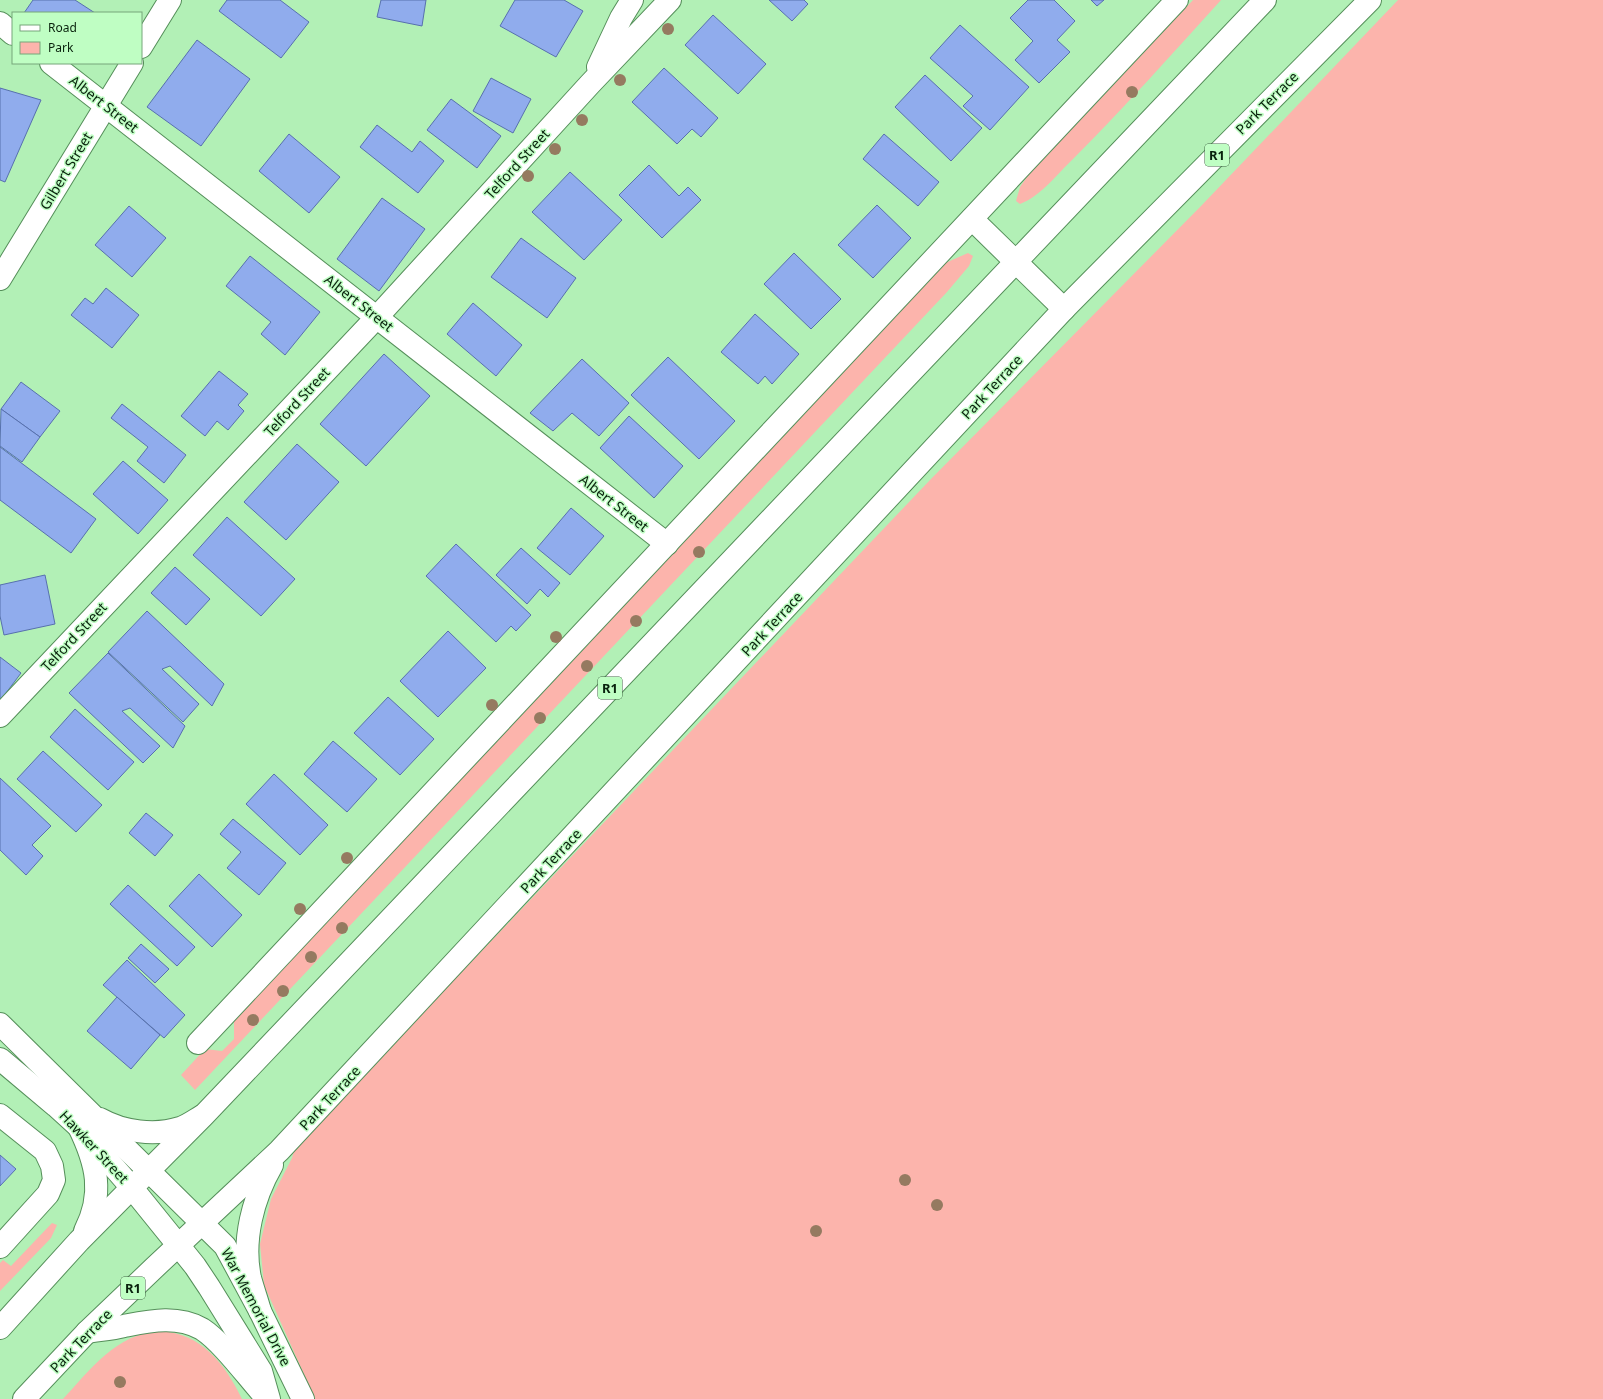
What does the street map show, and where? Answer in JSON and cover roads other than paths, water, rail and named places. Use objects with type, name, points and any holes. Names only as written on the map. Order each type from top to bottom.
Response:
[{"type":"main road","points":[[142,45],[170,0]]},
{"type":"main road","name":"Telford Street","points":[[590,84],[621,18],[632,0]]},
{"type":"main road","name":"Telford Street","points":[[0,716],[377,317],[590,84],[670,0]]},
{"type":"main road","points":[[198,1043],[1178,0]]},
{"type":"main road","name":"R1","points":[[0,1328],[79,1242],[204,1115],[1265,0]]},
{"type":"main road","name":"Park Terrace","points":[[24,1399],[87,1332],[279,1151],[1064,309],[1370,0]]},
{"type":"main road","points":[[0,23],[12,33]]},
{"type":"main road","name":"Albert Street","points":[[52,64],[667,544]]},
{"type":"main road","name":"Gilbert Street","points":[[0,279],[131,64]]},
{"type":"main road","points":[[972,219],[1064,309]]},
{"type":"main road","name":"Hawker Street","points":[[0,1024],[83,1119],[132,1188],[178,1245]]},
{"type":"main road","name":"Hawker Street","points":[[0,1059],[56,1106],[83,1119],[149,1171]]},
{"type":"main road","points":[[0,1115],[45,1151],[52,1166],[54,1180],[48,1194],[0,1247]]},
{"type":"main road","points":[[79,1242],[93,1214],[96,1198],[96,1180],[83,1119],[102,1120],[118,1127],[143,1132],[181,1128],[204,1115]]},
{"type":"main road","points":[[260,1311],[250,1277],[248,1240],[250,1221],[263,1181],[279,1151]]},
{"type":"main road","name":"War Memorial Drive","points":[[149,1171],[225,1246],[260,1311],[303,1399]]},
{"type":"main road","name":"War Memorial Drive","points":[[178,1245],[209,1287],[261,1371],[269,1399]]},
{"type":"main road","points":[[87,1332],[156,1320],[173,1320],[188,1323],[202,1330],[215,1340],[269,1399]]}]
